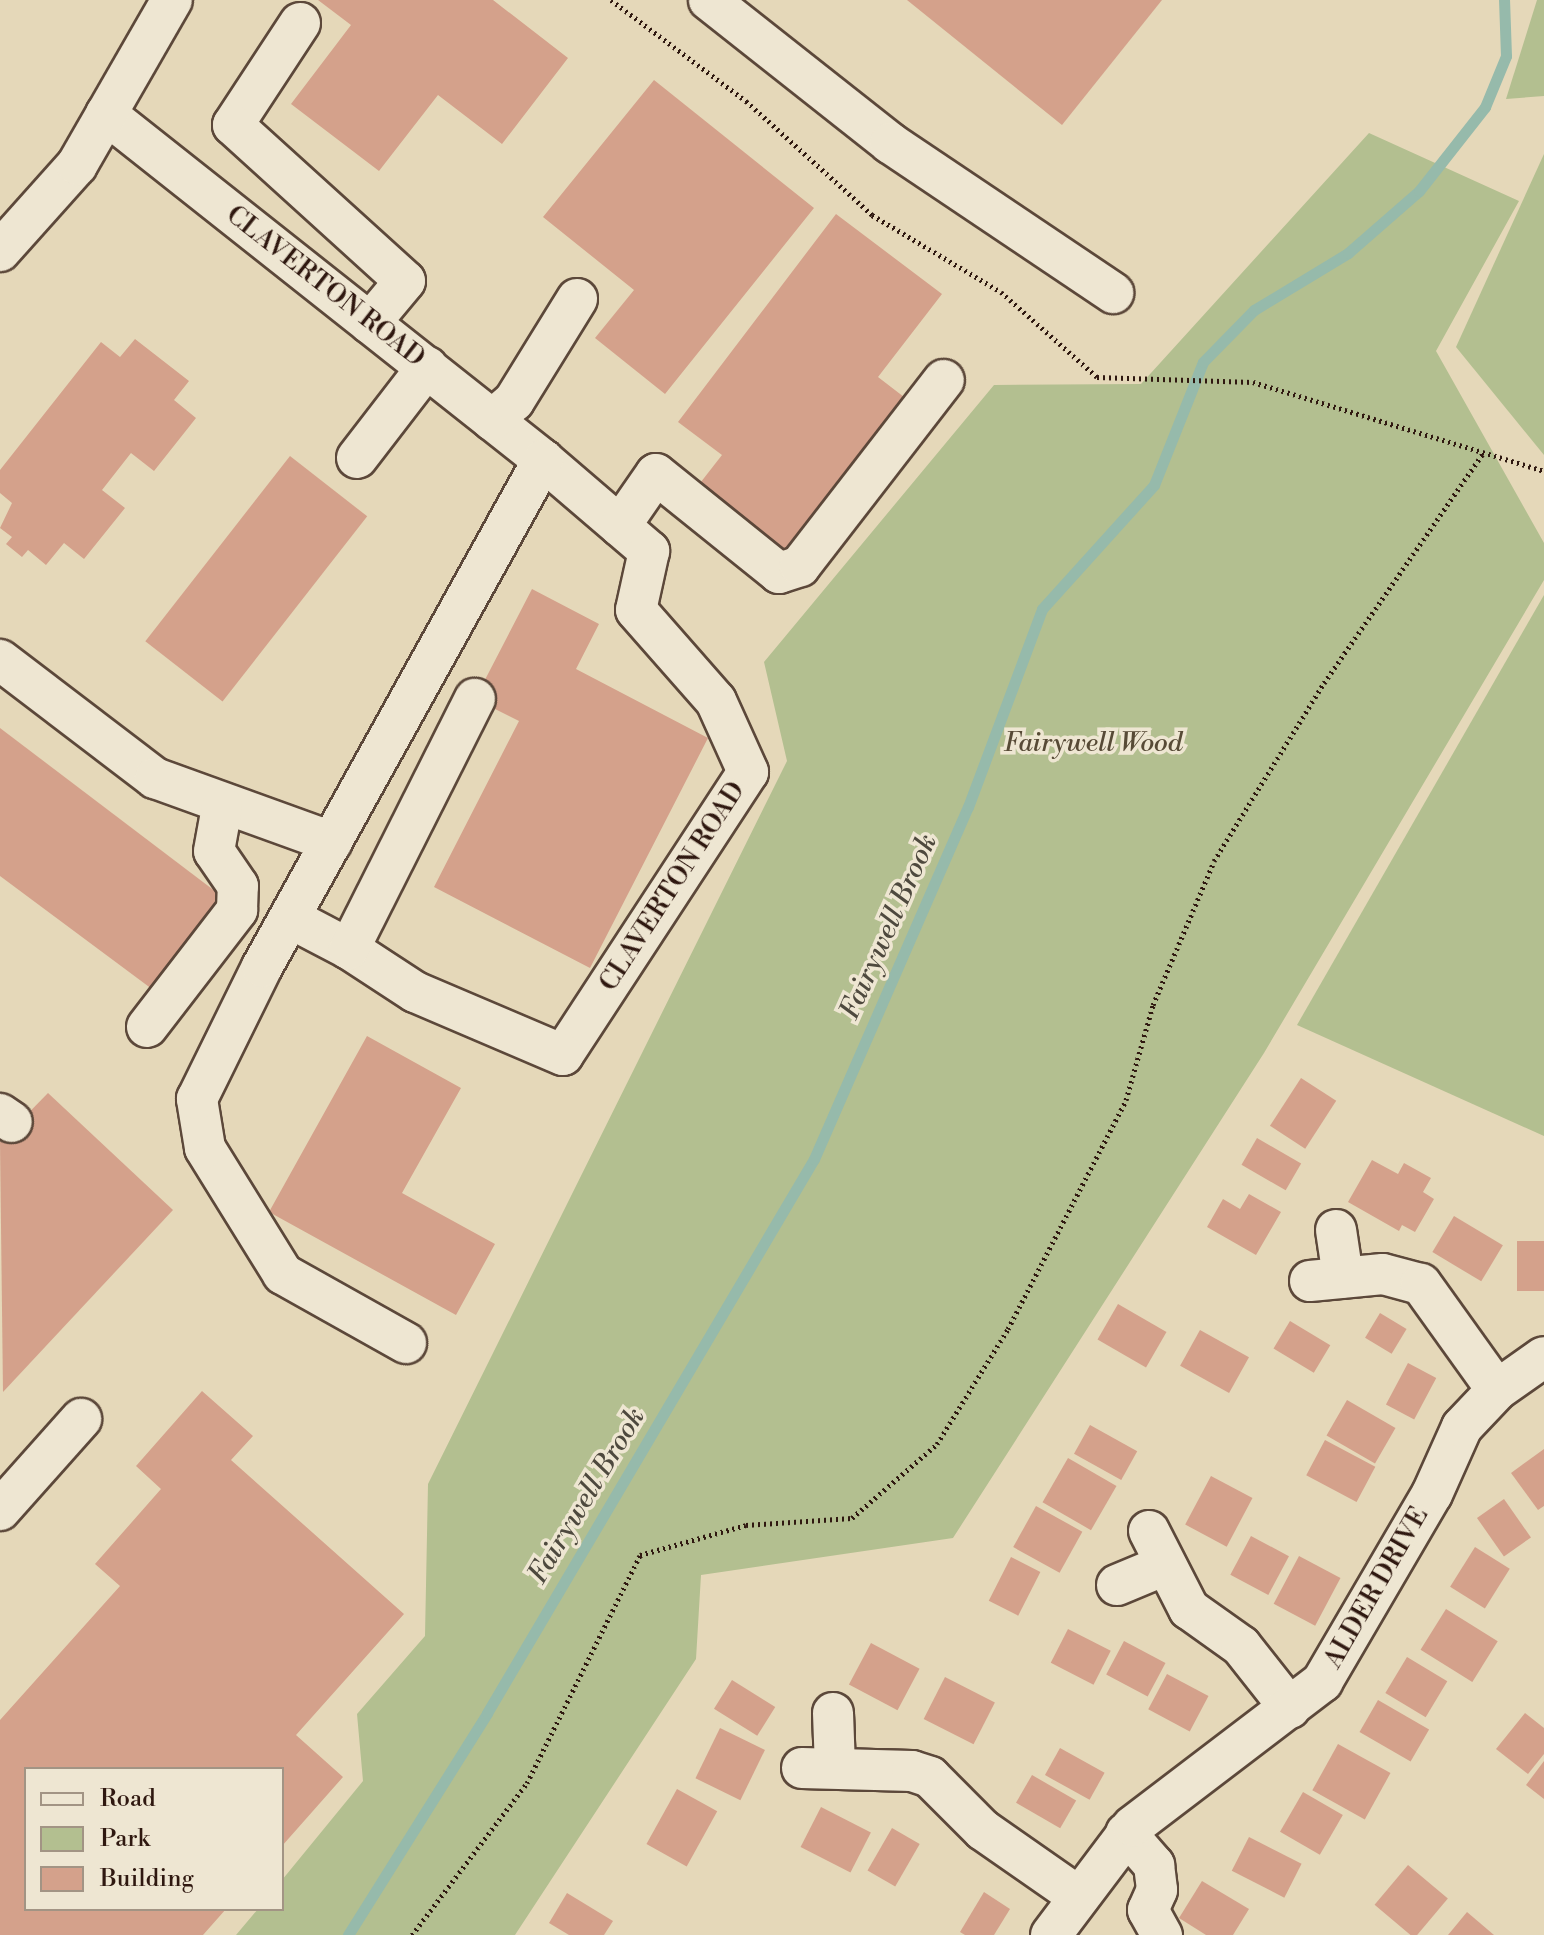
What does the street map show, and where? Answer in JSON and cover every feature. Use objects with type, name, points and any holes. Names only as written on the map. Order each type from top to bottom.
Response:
[{"type":"street","points":[[0,251],[77,165],[172,0]]},
{"type":"street","points":[[709,0],[890,143],[1113,293]]},
{"type":"street","points":[[300,23],[233,125],[405,281],[370,323]]},
{"type":"street","name":"CLAVERTON ROAD","points":[[106,114],[543,460],[634,538],[636,610],[716,701],[748,772],[563,1055],[415,992],[349,949]]},
{"type":"street","points":[[492,420],[514,401],[577,299]]},
{"type":"street","points":[[357,458],[427,367]]},
{"type":"street","points":[[634,538],[656,474],[779,573],[800,566],[944,380]]},
{"type":"street","points":[[406,1343],[283,1274],[205,1148],[197,1099],[262,967],[543,460]]},
{"type":"street","points":[[0,660],[155,778],[210,803],[332,842]]},
{"type":"street","points":[[290,918],[349,949],[475,699]]},
{"type":"street","points":[[147,1027],[237,910],[238,886],[214,851],[210,803]]},
{"type":"street","points":[[1336,1230],[1326,1279],[1398,1275],[1421,1284],[1497,1390]]},
{"type":"street","name":"ALDER DRIVE","points":[[1051,1935],[1126,1833],[1290,1708],[1339,1659],[1432,1494],[1447,1452],[1497,1390],[1544,1357]]},
{"type":"street","points":[[0,1510],[81,1419]]},
{"type":"street","points":[[1117,1585],[1157,1548],[1189,1609],[1241,1646],[1290,1708]]},
{"type":"street","points":[[833,1713],[818,1768],[930,1777],[983,1830],[1079,1897]]},
{"type":"street","points":[[1126,1833],[1154,1865],[1157,1890],[1148,1910],[1162,1935]]},
{"type":"path","points":[[611,0],[746,101],[872,215],[1001,292],[1097,377],[1176,383],[1253,382],[1544,471]]},
{"type":"path","points":[[412,1935],[527,1783],[640,1555],[746,1525],[852,1518],[937,1444],[1008,1329],[1126,1100],[1153,1005],[1214,861],[1324,683],[1484,452]]},
{"type":"green space","points":[[1537,0],[1544,0],[1544,96],[1506,99]]},
{"type":"green space","name":"Fairywell Wood","points":[[1369,133],[1519,201],[1436,351],[1544,543],[1544,580],[1264,1053],[953,1538],[701,1575],[696,1659],[515,1935],[236,1935],[256,1911],[284,1911],[284,1878],[363,1781],[357,1714],[425,1636],[428,1484],[787,761],[764,662],[994,385],[1141,384]]},
{"type":"green space","points":[[1544,154],[1544,455],[1456,347]]},
{"type":"green space","points":[[1544,595],[1544,1136],[1297,1025]]},
{"type":"building","points":[[318,0],[493,0],[568,58],[502,144],[438,95],[379,171],[291,104],[351,25]]},
{"type":"building","points":[[907,0],[1162,0],[1062,125]]},
{"type":"building","points":[[654,80],[814,208],[665,394],[595,338],[634,290],[543,217]]},
{"type":"building","points":[[836,214],[942,294],[878,377],[904,397],[785,554],[697,487],[722,455],[678,422]]},
{"type":"building","points":[[135,339],[189,381],[174,400],[196,418],[154,471],[131,453],[102,490],[125,508],[84,559],[64,543],[46,565],[28,550],[22,557],[6,544],[12,537],[0,528],[12,503],[0,493],[0,470],[101,342],[120,357]]},
{"type":"building","points":[[290,456],[367,516],[223,702],[145,641]]},
{"type":"building","points":[[532,589],[599,624],[576,669],[708,738],[590,968],[434,887],[519,721],[475,699]]},
{"type":"building","points":[[0,728],[228,901],[160,995],[0,876]]},
{"type":"building","points":[[367,1036],[461,1088],[402,1193],[495,1244],[456,1315],[269,1212]]},
{"type":"building","points":[[1301,1078],[1336,1101],[1305,1149],[1270,1126]]},
{"type":"building","points":[[48,1093],[173,1210],[3,1392],[0,1142]]},
{"type":"building","points":[[1257,1138],[1301,1164],[1286,1190],[1242,1165]]},
{"type":"building","points":[[1372,1160],[1398,1174],[1404,1163],[1431,1178],[1423,1192],[1434,1199],[1415,1232],[1402,1225],[1399,1231],[1348,1202]]},
{"type":"building","points":[[1249,1194],[1281,1212],[1256,1255],[1207,1227],[1223,1199],[1240,1209]]},
{"type":"building","points":[[1454,1216],[1503,1245],[1481,1281],[1432,1252]]},
{"type":"building","points":[[1517,1241],[1544,1241],[1544,1291],[1517,1291]]},
{"type":"building","points":[[1118,1304],[1166,1332],[1146,1368],[1098,1340]]},
{"type":"building","points":[[1380,1313],[1407,1329],[1392,1354],[1365,1338]]},
{"type":"building","points":[[1290,1321],[1330,1345],[1314,1373],[1274,1348]]},
{"type":"building","points":[[1200,1330],[1249,1357],[1229,1393],[1180,1366]]},
{"type":"building","points":[[1408,1363],[1436,1378],[1414,1420],[1386,1404]]},
{"type":"building","points":[[202,1391],[253,1436],[231,1460],[404,1614],[296,1735],[343,1777],[284,1844],[284,1767],[24,1767],[24,1911],[224,1911],[203,1935],[0,1935],[0,1720],[120,1586],[95,1564],[161,1489],[136,1466]]},
{"type":"building","points":[[1347,1400],[1395,1428],[1375,1464],[1326,1436]]},
{"type":"building","points":[[1090,1425],[1137,1451],[1121,1480],[1074,1454]]},
{"type":"building","points":[[1325,1440],[1375,1467],[1357,1502],[1306,1475]]},
{"type":"building","points":[[1544,1449],[1544,1506],[1538,1510],[1511,1473]]},
{"type":"building","points":[[1068,1458],[1116,1486],[1091,1530],[1042,1502]]},
{"type":"building","points":[[1211,1476],[1252,1498],[1227,1547],[1185,1525]]},
{"type":"building","points":[[1504,1499],[1531,1538],[1504,1556],[1477,1518]]},
{"type":"building","points":[[1036,1506],[1082,1532],[1060,1573],[1013,1547]]},
{"type":"building","points":[[1251,1536],[1289,1556],[1268,1595],[1230,1575]]},
{"type":"building","points":[[1475,1547],[1510,1569],[1485,1609],[1450,1587]]},
{"type":"building","points":[[1299,1556],[1340,1578],[1315,1626],[1274,1604]]},
{"type":"building","points":[[1011,1557],[1040,1572],[1018,1616],[989,1601]]},
{"type":"building","points":[[1446,1609],[1498,1641],[1472,1682],[1421,1650]]},
{"type":"building","points":[[1068,1629],[1111,1651],[1094,1685],[1051,1663]]},
{"type":"building","points":[[1124,1641],[1165,1663],[1148,1697],[1106,1675]]},
{"type":"building","points":[[871,1643],[920,1669],[897,1710],[849,1684]]},
{"type":"building","points":[[1407,1657],[1447,1681],[1426,1717],[1385,1693]]},
{"type":"building","points":[[1167,1674],[1208,1696],[1190,1731],[1148,1709]]},
{"type":"building","points":[[945,1677],[995,1702],[974,1744],[924,1719]]},
{"type":"building","points":[[732,1680],[775,1707],[757,1736],[714,1709]]},
{"type":"building","points":[[1378,1700],[1429,1730],[1411,1762],[1360,1732]]},
{"type":"building","points":[[1525,1713],[1544,1728],[1544,1754],[1528,1774],[1496,1749]]},
{"type":"building","points":[[720,1728],[765,1750],[740,1800],[695,1778]]},
{"type":"building","points":[[1338,1744],[1390,1773],[1365,1819],[1312,1790]]},
{"type":"building","points":[[1060,1748],[1105,1773],[1090,1800],[1045,1775]]},
{"type":"building","points":[[1544,1761],[1544,1799],[1526,1785]]},
{"type":"building","points":[[1032,1775],[1076,1800],[1060,1828],[1016,1803]]},
{"type":"building","points":[[677,1789],[717,1811],[687,1866],[646,1844]]},
{"type":"building","points":[[1303,1792],[1343,1815],[1320,1855],[1280,1832]]},
{"type":"building","points":[[821,1807],[871,1832],[850,1873],[801,1847]]},
{"type":"building","points":[[892,1828],[920,1844],[895,1886],[868,1870]]},
{"type":"building","points":[[1249,1837],[1302,1864],[1284,1898],[1232,1871]]},
{"type":"building","points":[[1408,1865],[1448,1898],[1417,1935],[1411,1935],[1375,1905]]},
{"type":"building","points":[[1202,1881],[1249,1909],[1233,1935],[1206,1935],[1179,1918]]},
{"type":"building","points":[[984,1892],[1010,1909],[994,1935],[965,1935],[960,1932]]},
{"type":"building","points":[[567,1893],[613,1921],[604,1935],[569,1935],[549,1923]]},
{"type":"building","points":[[1467,1912],[1494,1935],[1448,1935]]},
{"type":"waterway","name":"Fairywell Brook","points":[[348,1935],[487,1713],[814,1159],[968,807],[1042,609],[1154,485],[1203,362],[1254,310],[1348,253],[1419,191],[1485,107],[1506,56],[1504,0]]}]
